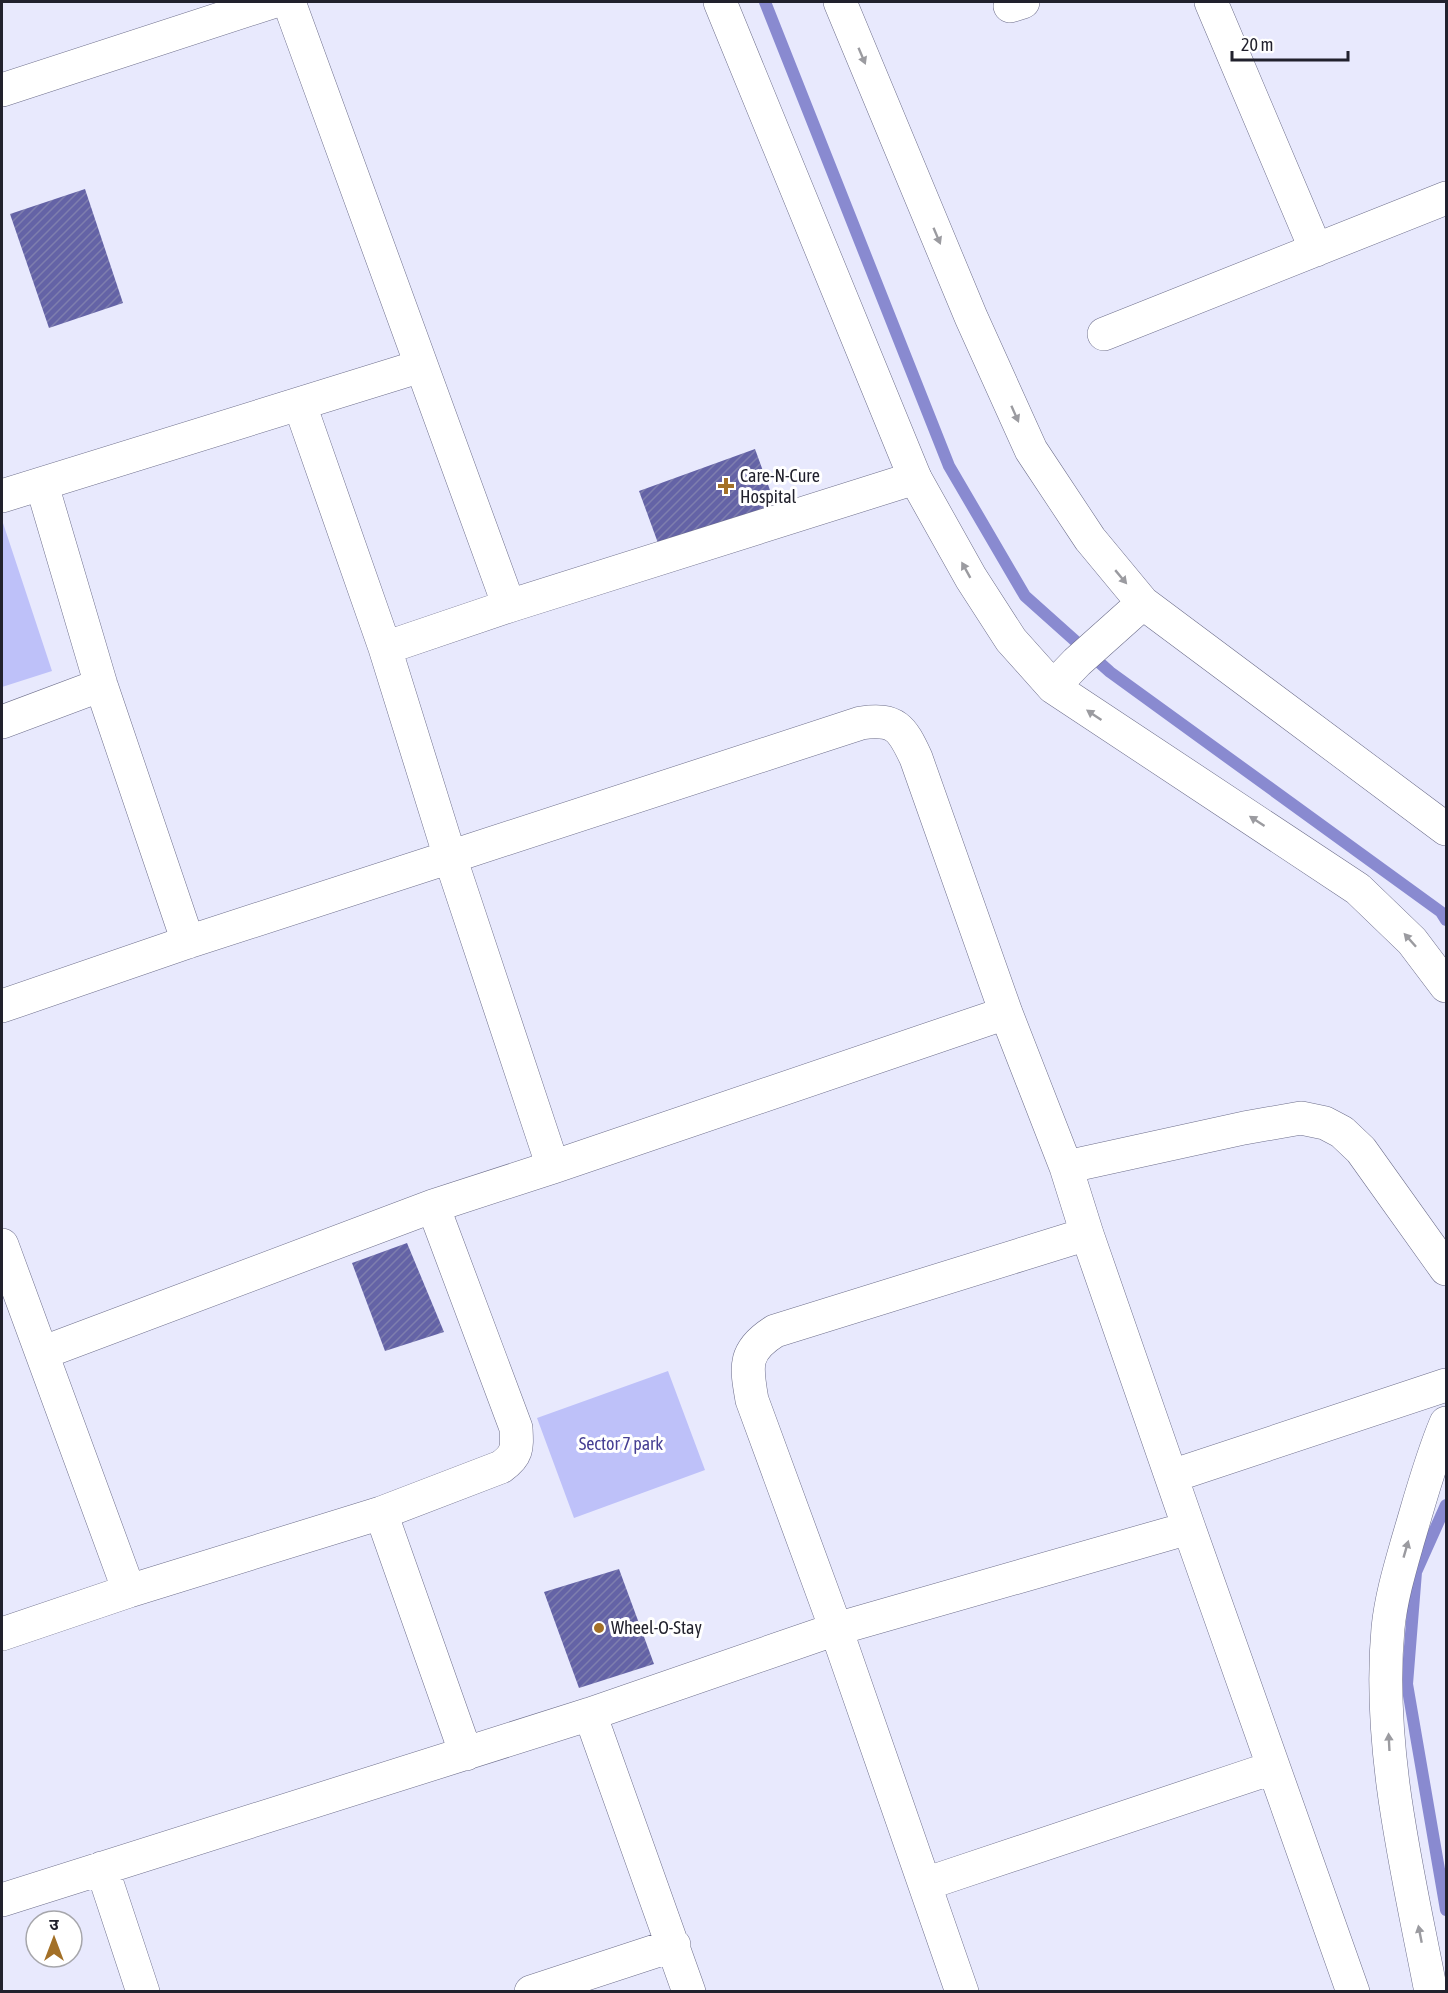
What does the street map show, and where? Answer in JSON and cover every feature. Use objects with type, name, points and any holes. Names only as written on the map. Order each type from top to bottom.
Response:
[{"type":"street","points":[[2,90],[272,2]]},
{"type":"street","points":[[290,2],[509,606]]},
{"type":"street","points":[[720,2],[915,478],[971,578],[1011,640],[1053,687],[1358,888],[1412,941],[1446,986]]},
{"type":"street","points":[[840,2],[971,317],[1031,450],[1134,610],[1446,829]]},
{"type":"street","points":[[1211,2],[1316,250]]},
{"type":"street","points":[[1104,334],[1446,198]]},
{"type":"street","points":[[2,496],[421,366]]},
{"type":"street","points":[[300,405],[385,648],[450,857],[553,1167]]},
{"type":"street","points":[[385,648],[509,606],[915,478]]},
{"type":"street","points":[[42,485],[101,685],[188,942]]},
{"type":"street","points":[[1053,687],[1134,610]]},
{"type":"street","points":[[2,722],[101,685]]},
{"type":"street","points":[[2,1006],[188,942],[861,723],[880,720],[893,724],[906,738],[916,758],[1006,1013],[1066,1167],[1087,1234],[1272,1768],[1353,1992]]},
{"type":"street","points":[[42,1353],[433,1206],[1006,1013]]},
{"type":"street","points":[[1066,1167],[1244,1128],[1301,1118],[1324,1123],[1342,1132],[1361,1150],[1446,1269]]},
{"type":"street","points":[[2,1634],[129,1591],[381,1513],[501,1467],[512,1460],[517,1449],[516,1428],[433,1206]]},
{"type":"street","points":[[962,1992],[836,1629],[752,1400],[748,1377],[750,1355],[760,1341],[775,1331],[1087,1234]]},
{"type":"street","points":[[2,1245],[129,1591]]},
{"type":"street","points":[[1172,1476],[1446,1385]]},
{"type":"street","points":[[1431,1992],[1401,1835],[1389,1746],[1388,1638],[1397,1580],[1431,1458],[1446,1424]]},
{"type":"street","points":[[381,1513],[466,1754]]},
{"type":"street","points":[[2,1900],[590,1714],[836,1629],[1189,1528]]},
{"type":"street","points":[[590,1714],[689,1992]]},
{"type":"street","points":[[925,1884],[1272,1768]]},
{"type":"street","points":[[102,1868],[143,1992]]},
{"type":"street","points":[[531,1992],[674,1945]]},
{"type":"green space","points":[[2,520],[52,671],[2,687]]},
{"type":"green space","name":"Sector 7 park","points":[[668,1371],[705,1470],[574,1518],[537,1418]]},
{"type":"building","points":[[85,189],[123,303],[49,328],[10,214]]},
{"type":"building","points":[[755,449],[778,512],[662,554],[639,491]]},
{"type":"building","points":[[407,1243],[444,1332],[385,1351],[352,1263]]},
{"type":"building","name":"Wheel-O-Stay","points":[[619,1569],[654,1664],[579,1688],[544,1592]]},
{"type":"waterway","points":[[765,2],[949,466],[1025,596],[1110,672],[1441,912],[1446,920]]},
{"type":"waterway","points":[[1446,1505],[1416,1572],[1407,1684],[1446,1910]]},
{"type":"place","name":"Care-N-Cure Hospital","points":[[726,486]]},
{"type":"place","name":"Wheel-O-Stay","points":[[599,1628]]}]
